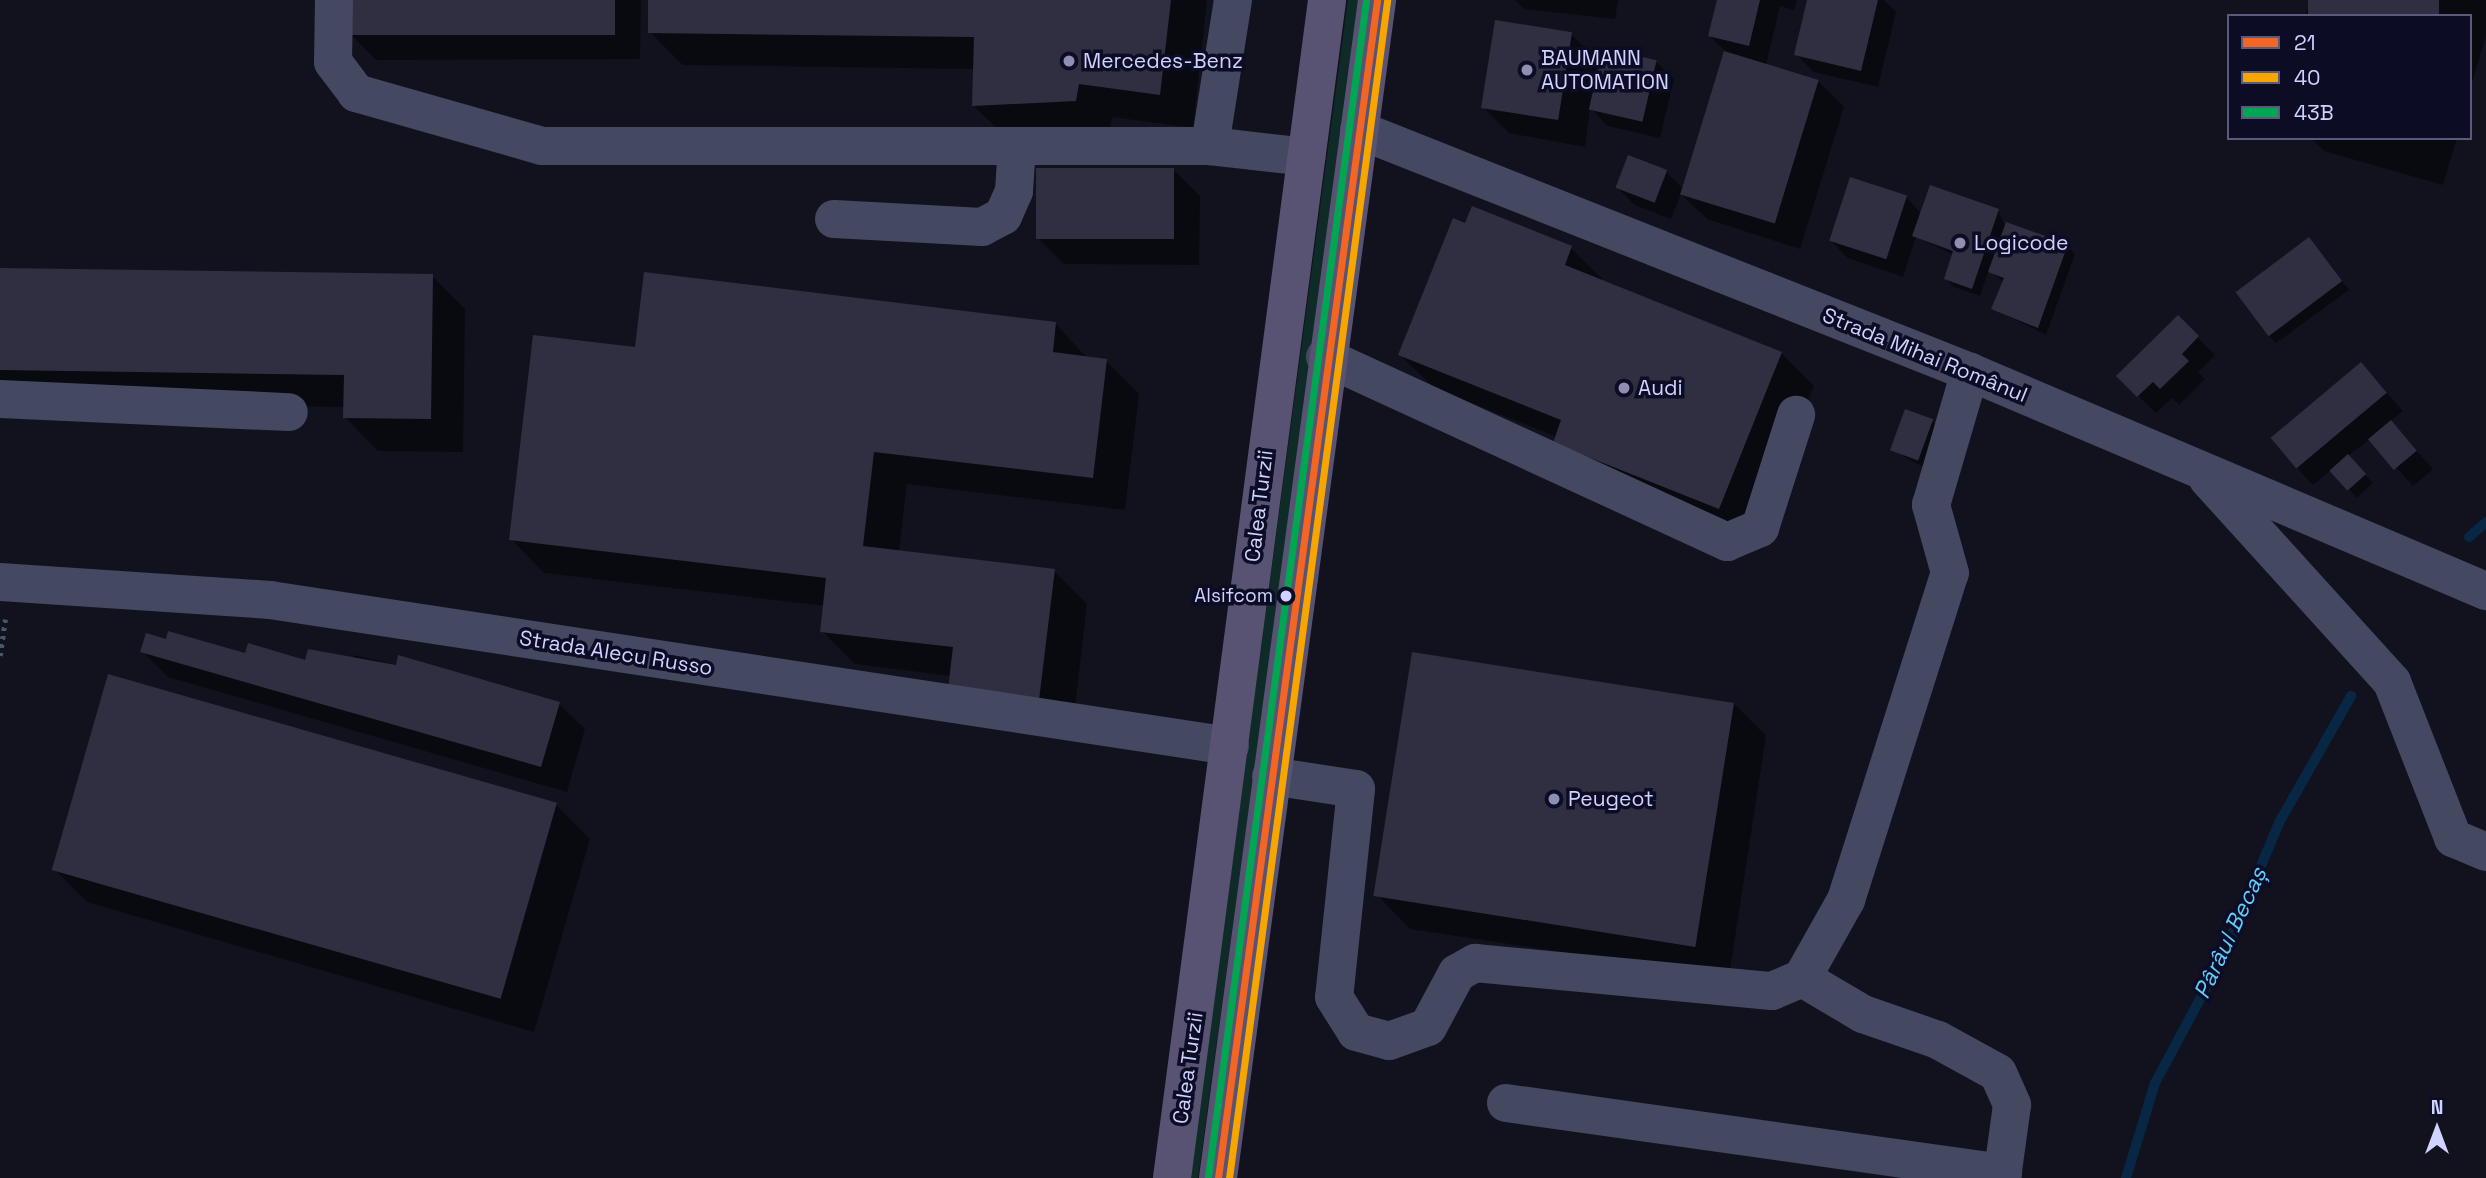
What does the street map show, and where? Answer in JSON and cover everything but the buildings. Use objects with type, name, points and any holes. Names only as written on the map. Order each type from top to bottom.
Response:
[{"type":"main road","name":"Calea Turzii","points":[[1172,1178],[1327,0]]},
{"type":"main road","name":"Calea Turzii","points":[[1221,1178],[1325,357],[1377,0]]},
{"type":"street","points":[[334,0],[333,62],[356,93],[542,146],[1210,146],[1306,157]]},
{"type":"street","points":[[1210,146],[1234,0]]},
{"type":"street","name":"Strada Mihai Românul","points":[[1359,130],[1970,372],[2486,591]]},
{"type":"street","points":[[834,219],[982,227],[1003,216],[1014,191],[1017,146]]},
{"type":"street","points":[[1325,357],[1727,542],[1760,528],[1797,415]]},
{"type":"street","points":[[1271,776],[1356,789],[1334,997],[1356,1032],[1390,1041],[1428,1027],[1457,973],[1475,963],[1772,991],[1802,978],[1846,900],[1950,573],[1931,505],[1970,372]]},
{"type":"street","points":[[0,399],[289,412]]},
{"type":"street","points":[[2199,470],[2392,682],[2453,838],[2486,852]]},
{"type":"street","name":"Strada Alecu Russo","points":[[0,582],[270,600],[1230,746]]},
{"type":"street","points":[[1506,1103],[2003,1176],[2012,1105],[1998,1073],[1938,1040],[1863,1014],[1802,978]]},
{"type":"green space","points":[[1348,0],[1359,0],[1336,178],[1198,1178],[1190,1178]]},
{"type":"waterway","name":"Pârâul Becaș","points":[[2469,537],[2486,522]]},
{"type":"waterway","name":"Pârâul Becaș","points":[[2126,1178],[2155,1083],[2222,958],[2280,821],[2351,696]]},
{"type":"transit line","name":"43B","points":[[1208,1177],[1366,0]]},
{"type":"transit line","name":"21","points":[[1218,1178],[1377,0]]},
{"type":"transit line","name":"40","points":[[1229,1178],[1387,1]]},
{"type":"place","name":"Mercedes-Benz","points":[[1069,61]]},
{"type":"place","name":"BAUMANN AUTOMATION","points":[[1527,70]]},
{"type":"place","name":"Logicode","points":[[1960,243]]},
{"type":"place","name":"Audi","points":[[1624,388]]},
{"type":"place","name":"Alsifcom","points":[[1286,596]]},
{"type":"place","name":"Peugeot","points":[[1554,799]]}]
